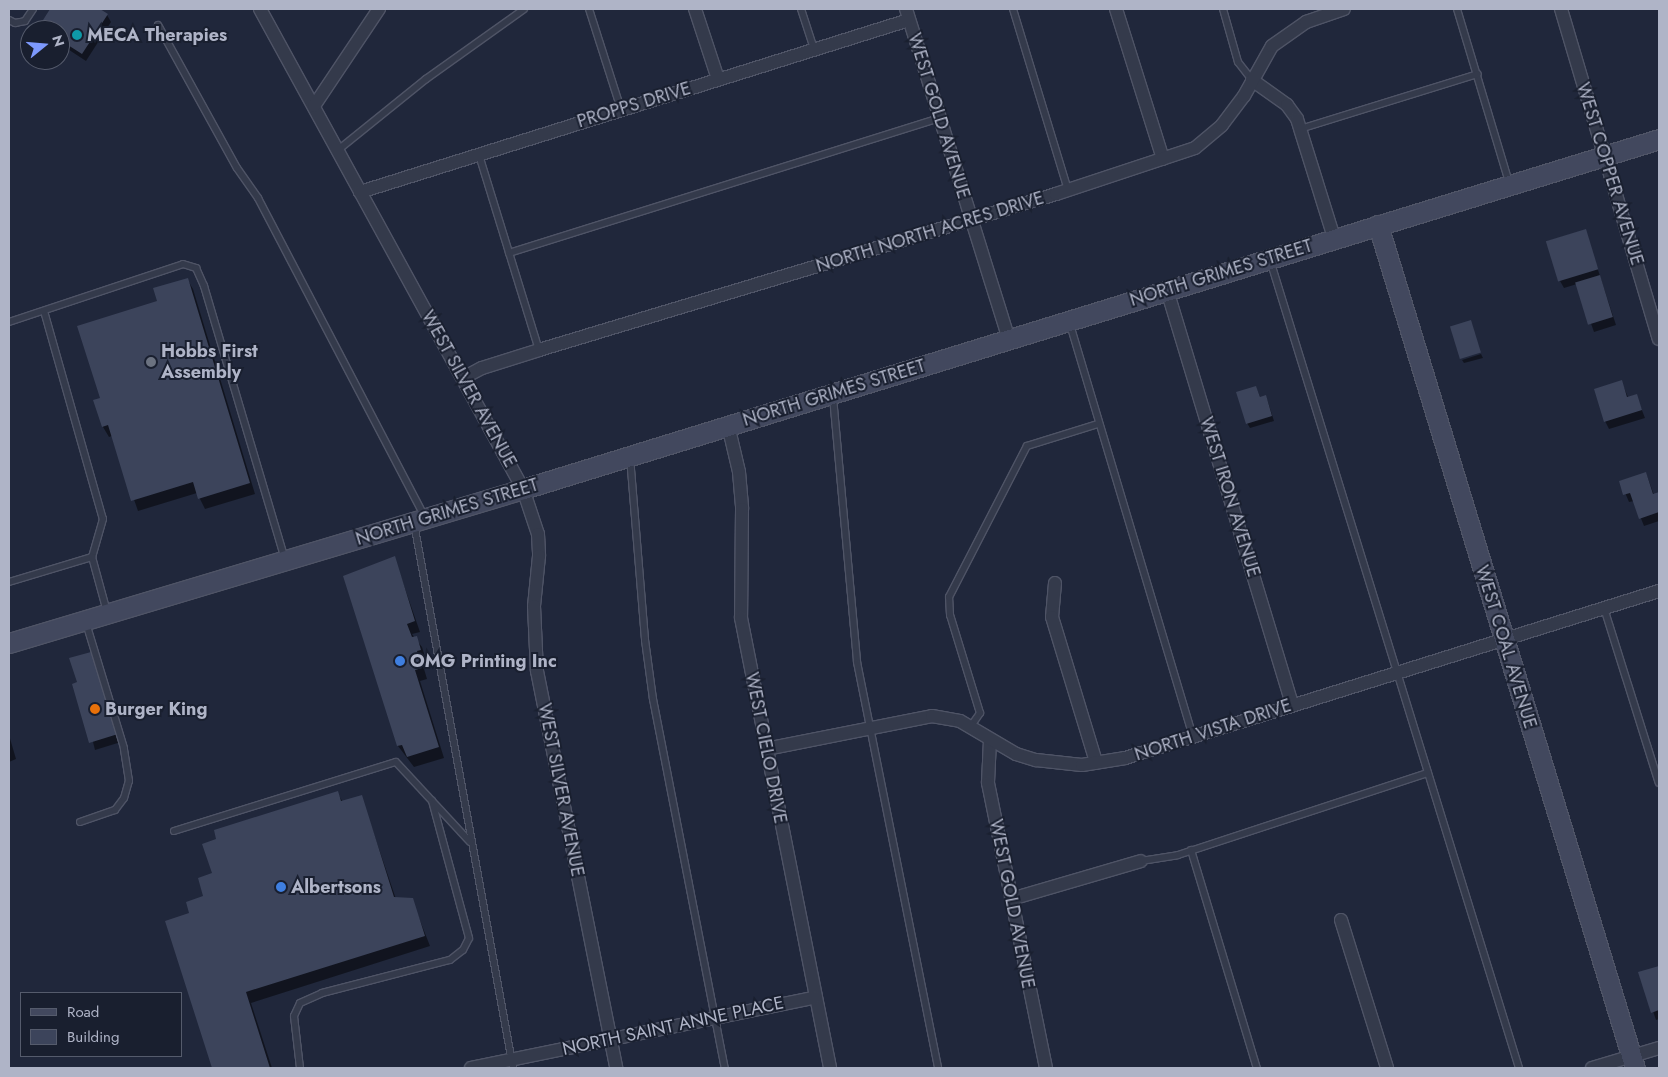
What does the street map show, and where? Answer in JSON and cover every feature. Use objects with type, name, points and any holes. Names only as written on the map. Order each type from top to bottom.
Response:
[{"type":"main road","name":"NORTH GRIMES STREET","points":[[9,643],[523,489],[1659,139]]},
{"type":"main road","name":"WEST COAL AVENUE","points":[[1378,225],[1633,1062]]},
{"type":"street","name":"WEST SILVER AVENUE","points":[[260,9],[523,489],[538,534],[540,556],[534,606],[537,671],[616,1068]]},
{"type":"street","points":[[314,106],[379,9]]},
{"type":"street","points":[[695,9],[718,79]]},
{"type":"street","points":[[1116,9],[1163,159]]},
{"type":"street","name":"NORTH NORTH ACRES DRIVE","points":[[463,378],[482,368],[538,350],[972,220],[1195,148],[1209,138],[1238,103],[1272,46],[1288,32],[1328,11],[1344,9]]},
{"type":"street","name":"WEST COPPER AVENUE","points":[[1561,9],[1659,339]]},
{"type":"street","name":"PROPPS DRIVE","points":[[360,192],[814,49],[908,14]]},
{"type":"street","name":"WEST GOLD AVENUE","points":[[908,14],[1009,339]]},
{"type":"street","points":[[1252,80],[1287,105],[1300,129],[1334,238]]},
{"type":"street","name":"WEST IRON AVENUE","points":[[1167,290],[1292,705]]},
{"type":"street","name":"WEST CIELO DRIVE","points":[[728,426],[740,472],[742,509],[741,618],[830,1068]]},
{"type":"street","points":[[1055,583],[1052,617],[1096,762]]},
{"type":"street","name":"NORTH VISTA DRIVE","points":[[766,748],[870,726],[932,716],[971,726],[990,740],[1016,754],[1036,760],[1082,765],[1125,758],[1659,591]]},
{"type":"street","name":"WEST GOLD AVENUE","points":[[990,740],[988,783],[1046,1068]]},
{"type":"street","points":[[1011,898],[1141,861]]},
{"type":"street","points":[[1341,920],[1387,1068]]},
{"type":"street","name":"NORTH SAINT ANNE PLACE","points":[[471,1068],[512,1064],[610,1038],[816,997]]},
{"type":"street","points":[[1592,1068],[1633,1062],[1659,1048]]},
{"type":"lane","points":[[9,20],[15,24],[24,21],[34,9]]},
{"type":"lane","points":[[338,150],[426,79],[524,9]]},
{"type":"lane","points":[[589,9],[621,109]]},
{"type":"lane","points":[[802,9],[814,49]]},
{"type":"lane","points":[[1013,9],[1068,190]]},
{"type":"lane","points":[[1223,9],[1238,62],[1252,80]]},
{"type":"lane","points":[[1457,9],[1510,185]]},
{"type":"lane","points":[[158,25],[237,168],[258,198],[420,520],[470,842],[512,1064]]},
{"type":"lane","points":[[1300,129],[1478,74]]},
{"type":"lane","points":[[509,253],[940,118]]},
{"type":"lane","points":[[478,154],[538,350]]},
{"type":"lane","points":[[1269,259],[1519,1068]]},
{"type":"lane","points":[[9,322],[183,264],[196,268],[204,286],[285,560]]},
{"type":"lane","points":[[44,311],[103,519],[92,557],[107,614]]},
{"type":"lane","points":[[1069,320],[1098,424],[1193,736]]},
{"type":"lane","points":[[833,393],[850,604],[857,662],[938,1068]]},
{"type":"lane","points":[[971,726],[980,713],[950,615],[949,597],[1027,446],[1098,424]]},
{"type":"lane","points":[[629,456],[644,640],[653,699],[725,1068]]},
{"type":"lane","points":[[9,582],[92,557]]},
{"type":"lane","points":[[1604,608],[1659,783]]},
{"type":"lane","points":[[80,822],[115,810],[124,798],[129,781],[124,748],[85,620]]},
{"type":"lane","points":[[174,831],[396,762],[470,842]]},
{"type":"lane","points":[[1141,861],[1190,850],[1428,773]]},
{"type":"lane","points":[[300,1068],[294,1016],[300,1003],[322,993],[450,960],[463,950],[469,938],[432,801]]},
{"type":"lane","points":[[1190,850],[1257,1068]]},
{"type":"building","name":"MECA Therapies","points":[[50,9],[100,9],[108,14],[82,54],[70,46],[70,20],[43,20]]},
{"type":"building","points":[[1586,229],[1598,269],[1558,281],[1546,241]]},
{"type":"building","points":[[1600,275],[1613,317],[1588,325],[1575,283]]},
{"type":"building","name":"Hobbs First Assembly","points":[[188,278],[250,483],[198,499],[193,482],[131,501],[108,425],[102,427],[93,400],[100,398],[77,326],[157,301],[153,288]]},
{"type":"building","points":[[1471,320],[1481,353],[1460,359],[1450,326]]},
{"type":"building","points":[[1622,380],[1627,397],[1637,394],[1642,410],[1604,422],[1594,389]]},
{"type":"building","points":[[1256,386],[1260,397],[1266,395],[1272,416],[1246,424],[1236,392]]},
{"type":"building","points":[[1646,472],[1653,494],[1659,492],[1659,512],[1639,519],[1630,493],[1623,495],[1619,481]]},
{"type":"building","points":[[395,556],[415,621],[407,624],[412,637],[417,636],[421,650],[417,651],[422,668],[415,670],[439,747],[407,757],[402,745],[397,746],[343,576]]},
{"type":"building","name":"Burger King","points":[[91,652],[118,734],[89,743],[72,684],[77,682],[69,658]]},
{"type":"building","points":[[338,791],[341,801],[362,795],[394,897],[413,898],[425,936],[246,992],[270,1068],[212,1068],[165,921],[189,913],[186,902],[203,896],[198,878],[212,873],[202,844],[216,839],[214,830]]},
{"type":"building","points":[[1659,966],[1659,1010],[1651,1013],[1638,972]]},
{"type":"place","name":"MECA Therapies","points":[[77,35]]},
{"type":"place","name":"Hobbs First Assembly","points":[[151,362]]},
{"type":"place","name":"OMG Printing Inc","points":[[400,661]]},
{"type":"place","name":"Burger King","points":[[95,709]]},
{"type":"place","name":"Albertsons","points":[[281,887]]}]
